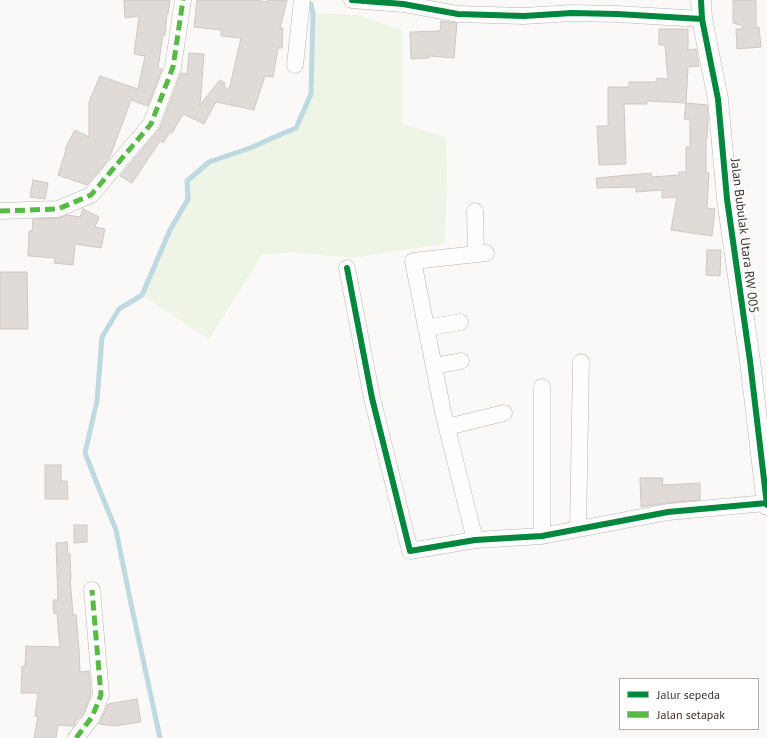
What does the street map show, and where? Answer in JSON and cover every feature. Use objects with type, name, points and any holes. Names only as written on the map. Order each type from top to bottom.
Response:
[{"type":"street","points":[[0,211],[58,209],[91,195],[151,124],[173,67],[182,0]]},
{"type":"street","points":[[295,64],[302,0]]},
{"type":"street","points":[[352,0],[403,4],[458,14],[524,16],[572,13],[617,14],[702,10]]},
{"type":"street","name":"Jalan Bubulak Utara RW 005","points":[[702,10],[718,99],[727,199],[750,361],[767,504]]},
{"type":"street","points":[[475,211],[481,254],[413,261],[447,427],[475,540]]},
{"type":"street","points":[[347,268],[372,398],[410,551],[475,540],[542,536],[668,512],[767,504]]},
{"type":"street","points":[[426,328],[460,322]]},
{"type":"street","points":[[434,366],[461,361]]},
{"type":"street","points":[[578,529],[581,362]]},
{"type":"street","points":[[542,387],[542,536]]},
{"type":"street","points":[[447,427],[504,413]]},
{"type":"street","points":[[76,738],[92,717],[101,695],[92,590]]},
{"type":"shaded area","points":[[313,13],[358,15],[402,30],[402,124],[446,137],[447,187],[444,244],[351,258],[293,252],[262,255],[209,339],[142,295],[170,230],[188,199],[187,181],[209,162],[250,148],[296,128],[311,94]]},
{"type":"building","points":[[124,0],[170,0],[158,68],[162,69],[148,106],[131,100],[109,159],[87,185],[58,175],[66,150],[65,149],[75,130],[89,137],[89,102],[100,76],[138,89],[145,56],[134,54],[139,16],[125,18]]},
{"type":"building","points":[[197,0],[256,0],[267,2],[268,0],[287,0],[280,28],[283,28],[282,48],[278,48],[273,77],[265,76],[254,109],[255,110],[216,102],[204,124],[183,114],[172,133],[170,132],[163,143],[160,141],[132,183],[120,176],[160,128],[181,73],[187,74],[189,53],[204,54],[200,105],[220,80],[225,83],[224,86],[229,90],[241,38],[221,36],[221,30],[194,27]]},
{"type":"building","points":[[733,0],[756,0],[756,28],[759,27],[761,47],[737,49],[736,29],[743,29],[743,26],[733,23]]},
{"type":"building","points":[[441,21],[457,23],[454,58],[429,56],[429,58],[411,59],[410,32],[440,31]]},
{"type":"building","points":[[659,29],[688,29],[688,50],[696,49],[699,66],[688,67],[686,103],[647,101],[647,104],[624,104],[626,164],[599,165],[597,126],[608,126],[608,87],[629,87],[629,82],[656,82],[657,78],[668,79],[665,45],[659,45]]},
{"type":"building","points":[[686,103],[707,105],[706,173],[709,173],[707,208],[715,209],[712,236],[671,230],[677,197],[662,198],[662,190],[636,192],[636,187],[597,188],[596,178],[651,173],[652,177],[679,175],[679,172],[686,172],[686,147],[690,147],[690,120],[684,119]]},
{"type":"building","points":[[33,180],[48,183],[45,199],[30,197]]},
{"type":"building","points":[[83,209],[99,217],[95,227],[105,229],[101,248],[75,244],[73,265],[54,263],[55,258],[28,256],[29,231],[32,231],[33,219],[59,218],[67,215],[80,217]]},
{"type":"building","points":[[707,250],[721,250],[720,276],[706,275]]},
{"type":"building","points":[[0,272],[27,272],[28,329],[0,329]]},
{"type":"building","points":[[45,465],[61,465],[61,481],[67,481],[68,499],[45,499]]},
{"type":"building","points":[[640,478],[663,478],[662,485],[700,483],[700,500],[641,507]]},
{"type":"building","points":[[74,525],[87,525],[87,542],[74,543]]},
{"type":"building","points":[[67,542],[68,554],[70,554],[73,615],[76,615],[80,672],[89,671],[91,694],[84,712],[77,720],[75,720],[75,724],[73,726],[58,725],[56,738],[34,738],[38,717],[35,716],[38,693],[21,693],[22,666],[25,667],[26,646],[60,647],[57,613],[54,614],[53,600],[58,600],[56,543]]},
{"type":"building","points":[[137,699],[141,722],[115,726],[99,724],[108,704]]},
{"type":"waterway","points":[[160,738],[116,530],[85,453],[97,401],[102,337],[119,309],[142,295],[170,230],[188,199],[187,181],[209,162],[250,148],[296,128],[311,94],[313,13],[311,4]]},
{"type":"marked path","points":[[0,211],[58,209],[91,195],[151,124],[173,67],[183,0]]},
{"type":"marked path","points":[[76,738],[92,717],[101,695],[92,590]]},
{"type":"cycle path","points":[[352,0],[403,4],[458,14],[524,16],[572,13],[702,19]]},
{"type":"cycle path","points":[[701,0],[702,19],[718,99],[727,199],[750,361],[767,505]]},
{"type":"cycle path","points":[[347,268],[372,398],[410,551],[475,540],[542,536],[668,512],[767,503]]}]
